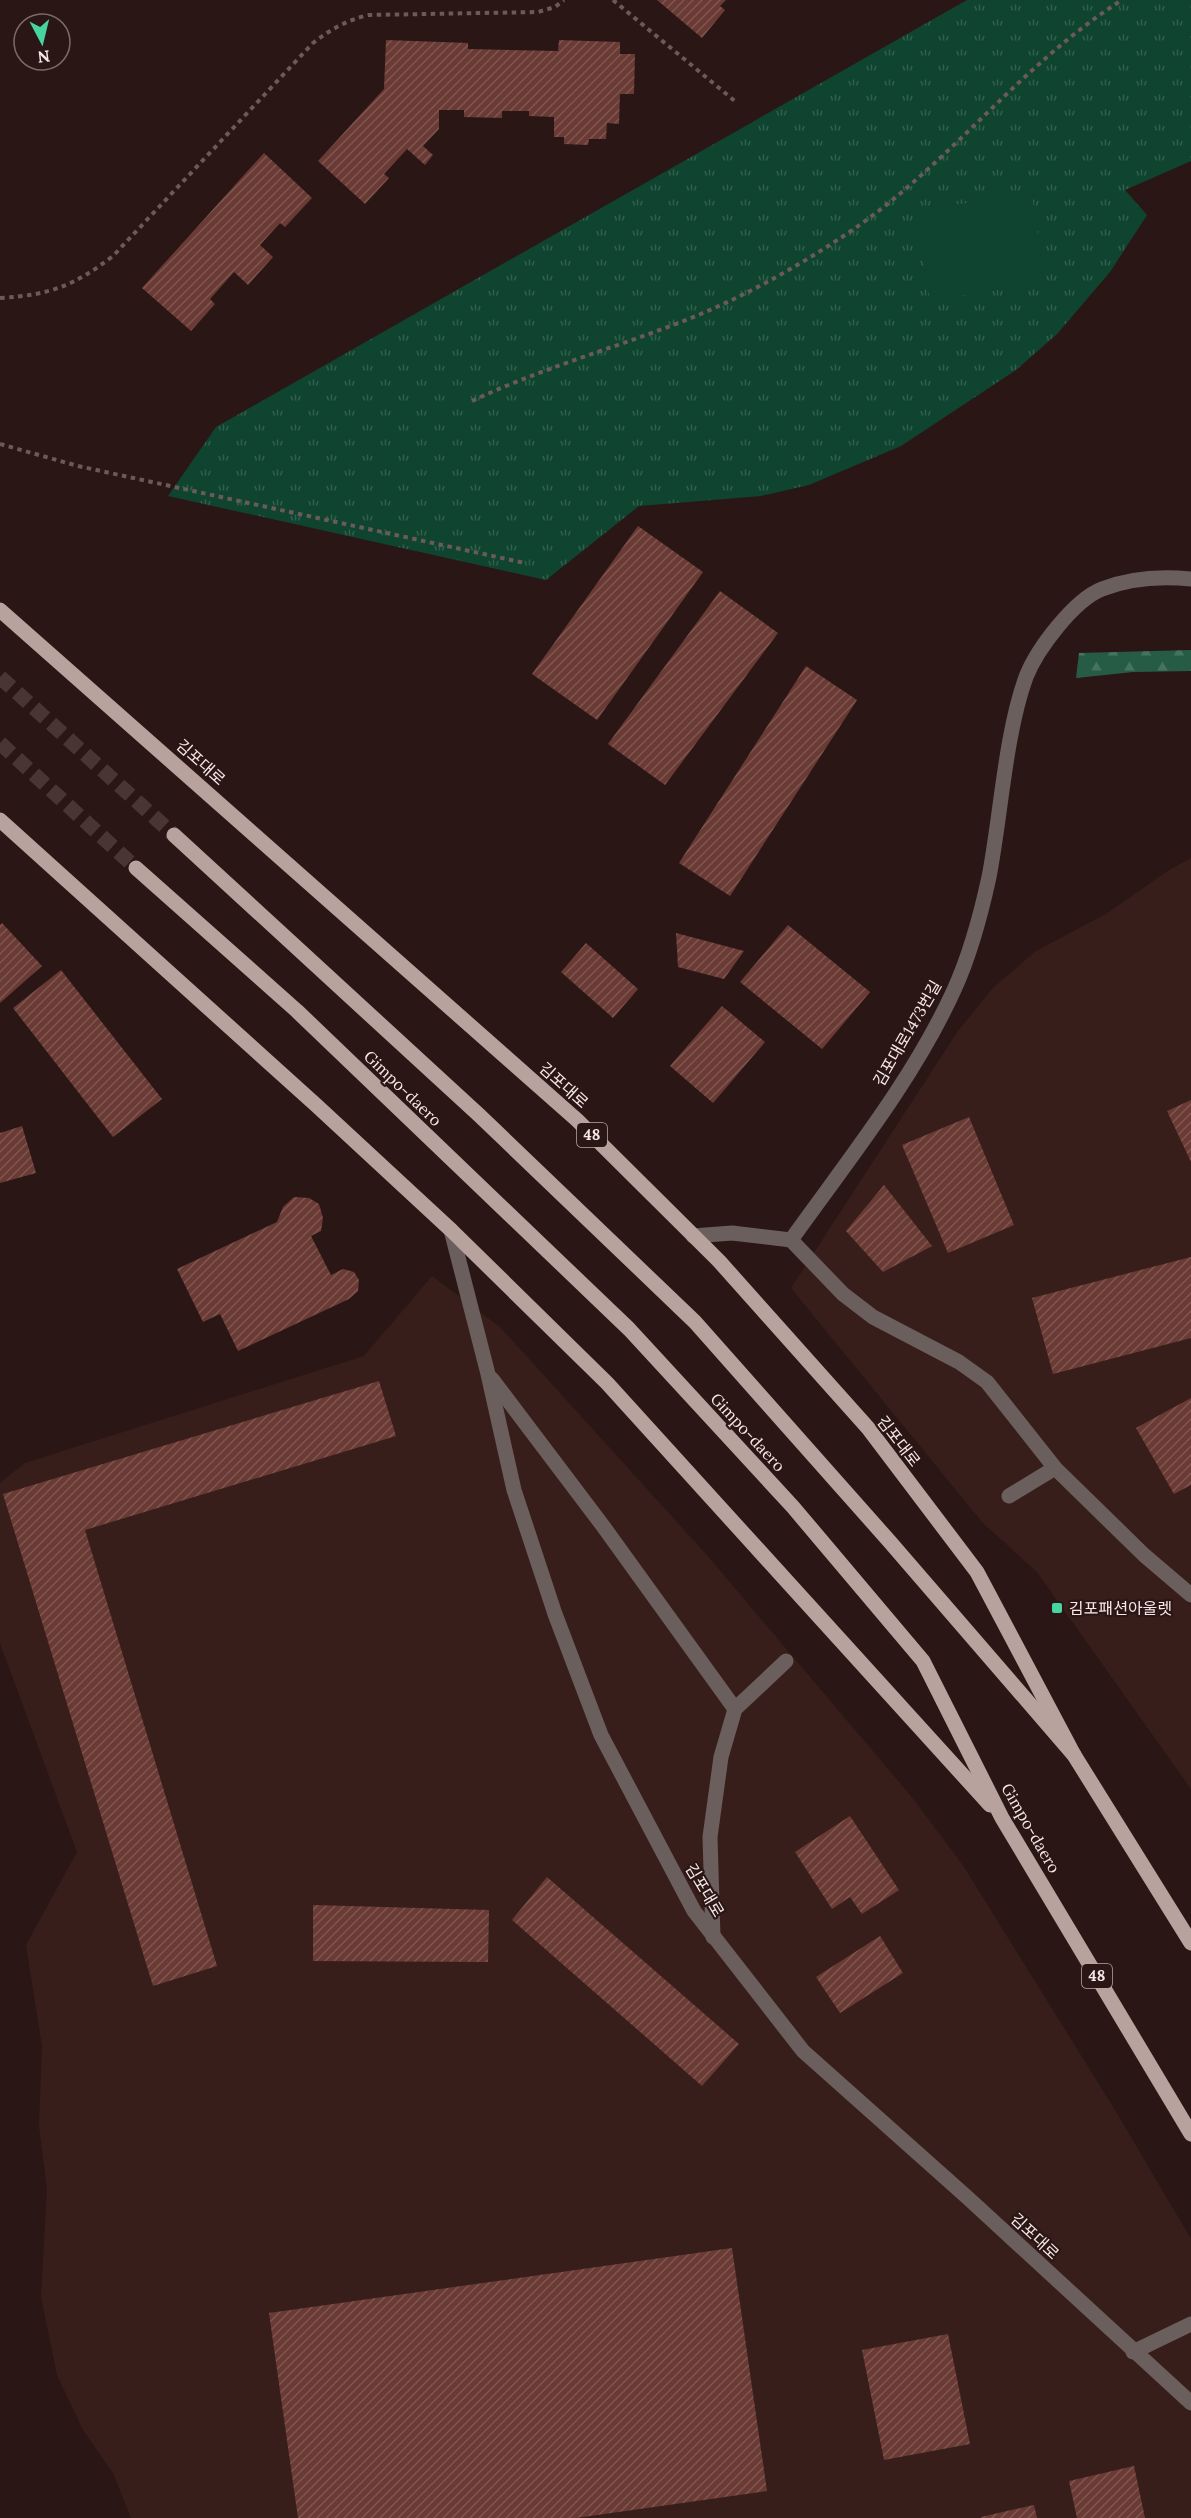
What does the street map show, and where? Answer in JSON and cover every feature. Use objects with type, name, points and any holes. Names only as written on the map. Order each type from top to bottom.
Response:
[{"type":"main road","name":"김포대로","points":[[0,610],[577,1120],[693,1236],[867,1428],[977,1572],[1074,1755]]},
{"type":"main road","name":"48","points":[[0,820],[316,1105],[450,1230],[607,1383],[1002,1818]]},
{"type":"main road","name":"Gimpo-daero","points":[[174,835],[479,1115],[695,1322],[890,1542],[1074,1755],[1191,1943]]},
{"type":"main road","name":"Gimpo-daero","points":[[136,868],[297,1011],[629,1329],[793,1507],[923,1661],[1002,1818],[1191,2134]]},
{"type":"lane","name":"김포대로1473번길","points":[[791,1240],[912,1066],[955,988],[988,879],[1017,712],[1027,676],[1046,639],[1073,611],[1100,590],[1129,581],[1164,576],[1191,579]]},
{"type":"lane","name":"김포대로","points":[[450,1230],[488,1374],[514,1490],[555,1614],[601,1736],[694,1911],[803,2051],[968,2198],[1191,2403]]},
{"type":"lane","points":[[693,1236],[732,1233],[791,1240],[843,1294],[873,1317],[959,1362],[987,1382],[1055,1468],[1144,1556],[1191,1595]]},
{"type":"lane","points":[[488,1374],[603,1526],[735,1709]]},
{"type":"lane","points":[[1010,1496],[1055,1468]]},
{"type":"lane","points":[[713,1937],[710,1837],[721,1757],[735,1709],[786,1661]]},
{"type":"lane","points":[[1133,2352],[1191,2324]]},
{"type":"path","points":[[0,298],[36,294],[65,287],[89,274],[113,256],[313,43],[333,28],[351,19],[369,15],[538,12],[555,7],[564,0]]},
{"type":"path","points":[[613,0],[736,102]]},
{"type":"path","points":[[472,401],[549,367],[682,322],[744,294],[810,257],[847,234],[900,194],[976,121],[1070,38],[1122,0]]},
{"type":"path","points":[[0,444],[78,466],[525,563]]},
{"type":"shaded area","name":"김포패션아울렛","points":[[1191,858],[1191,1789],[1037,1572],[982,1522],[791,1288],[958,1031],[993,988],[1036,951],[1106,914],[1169,870]]},
{"type":"shaded area","points":[[432,1276],[500,1327],[705,1553],[911,1796],[962,1864],[1115,2110],[1191,2239],[1191,2518],[131,2518],[113,2473],[83,2430],[57,2375],[41,2297],[47,2189],[39,2126],[42,2046],[26,1945],[77,1852],[0,1643],[0,1483],[25,1463],[364,1356]]},
{"type":"green space","points":[[967,0],[1191,0],[1191,161],[1125,190],[1147,215],[1110,272],[1057,334],[1016,370],[901,446],[809,485],[761,496],[639,506],[546,580],[168,496],[216,427]]},
{"type":"green space","points":[[1032,194],[1045,283],[930,300],[917,210]]},
{"type":"green space","points":[[1191,650],[1191,671],[1133,672],[1076,678],[1079,653]]},
{"type":"building","points":[[657,0],[726,0],[720,6],[725,10],[702,38]]},
{"type":"building","points":[[386,40],[468,43],[468,49],[558,51],[559,40],[620,42],[620,54],[635,54],[634,94],[620,94],[619,124],[607,123],[606,139],[589,139],[588,145],[564,144],[564,137],[554,137],[554,117],[529,116],[529,111],[502,111],[502,118],[464,117],[464,110],[439,110],[439,129],[423,146],[433,155],[425,165],[407,149],[384,174],[389,178],[365,204],[318,161],[384,89]]},
{"type":"building","points":[[264,153],[312,198],[285,227],[280,223],[260,245],[273,257],[248,285],[234,272],[210,299],[215,304],[191,331],[142,288]]},
{"type":"building","points":[[638,526],[703,572],[597,720],[532,674]]},
{"type":"building","points":[[720,591],[778,633],[665,785],[608,744]]},
{"type":"building","points":[[806,666],[857,700],[730,896],[679,863]]},
{"type":"building","points":[[2,923],[42,966],[0,1003],[0,925]]},
{"type":"building","points":[[788,925],[870,992],[822,1049],[740,982]]},
{"type":"building","points":[[676,933],[744,951],[724,979],[678,967]]},
{"type":"building","points":[[586,943],[638,989],[613,1018],[561,972]]},
{"type":"building","points":[[61,970],[162,1099],[113,1137],[13,1008]]},
{"type":"building","points":[[722,1006],[765,1042],[713,1103],[670,1066]]},
{"type":"building","points":[[1191,1100],[1191,1162],[1167,1111]]},
{"type":"building","points":[[969,1117],[1014,1225],[948,1253],[902,1145]]},
{"type":"building","points":[[22,1126],[36,1173],[0,1183],[0,1133]]},
{"type":"building","points":[[884,1185],[932,1246],[883,1272],[846,1231]]},
{"type":"building","points":[[294,1197],[309,1198],[319,1204],[323,1218],[321,1231],[311,1236],[331,1275],[343,1269],[354,1272],[359,1280],[358,1291],[349,1299],[238,1351],[220,1314],[203,1322],[177,1269],[277,1222],[283,1207]]},
{"type":"building","points":[[1191,1257],[1191,1338],[1053,1374],[1032,1298]]},
{"type":"building","points":[[379,1381],[396,1436],[85,1530],[217,1966],[153,1986],[3,1494]]},
{"type":"building","points":[[1191,1398],[1191,1485],[1174,1494],[1136,1428]]},
{"type":"building","points":[[850,1816],[899,1890],[862,1914],[850,1897],[832,1909],[795,1852]]},
{"type":"building","points":[[547,1877],[739,2044],[702,2086],[512,1920]]},
{"type":"building","points":[[313,1905],[489,1910],[488,1962],[313,1961]]},
{"type":"building","points":[[880,1936],[903,1973],[840,2013],[816,1977]]},
{"type":"building","points":[[732,2248],[767,2491],[576,2518],[298,2518],[269,2313]]},
{"type":"building","points":[[948,2334],[970,2444],[884,2460],[862,2350]]},
{"type":"building","points":[[1134,2466],[1145,2518],[1077,2518],[1069,2481]]},
{"type":"building","points":[[1034,2505],[1037,2518],[981,2518],[981,2517]]},
{"type":"tunnel","points":[[0,677],[174,835]]},
{"type":"tunnel","points":[[0,743],[136,868]]},
{"type":"place","name":"김포패션아울렛","points":[[1057,1608]]}]
